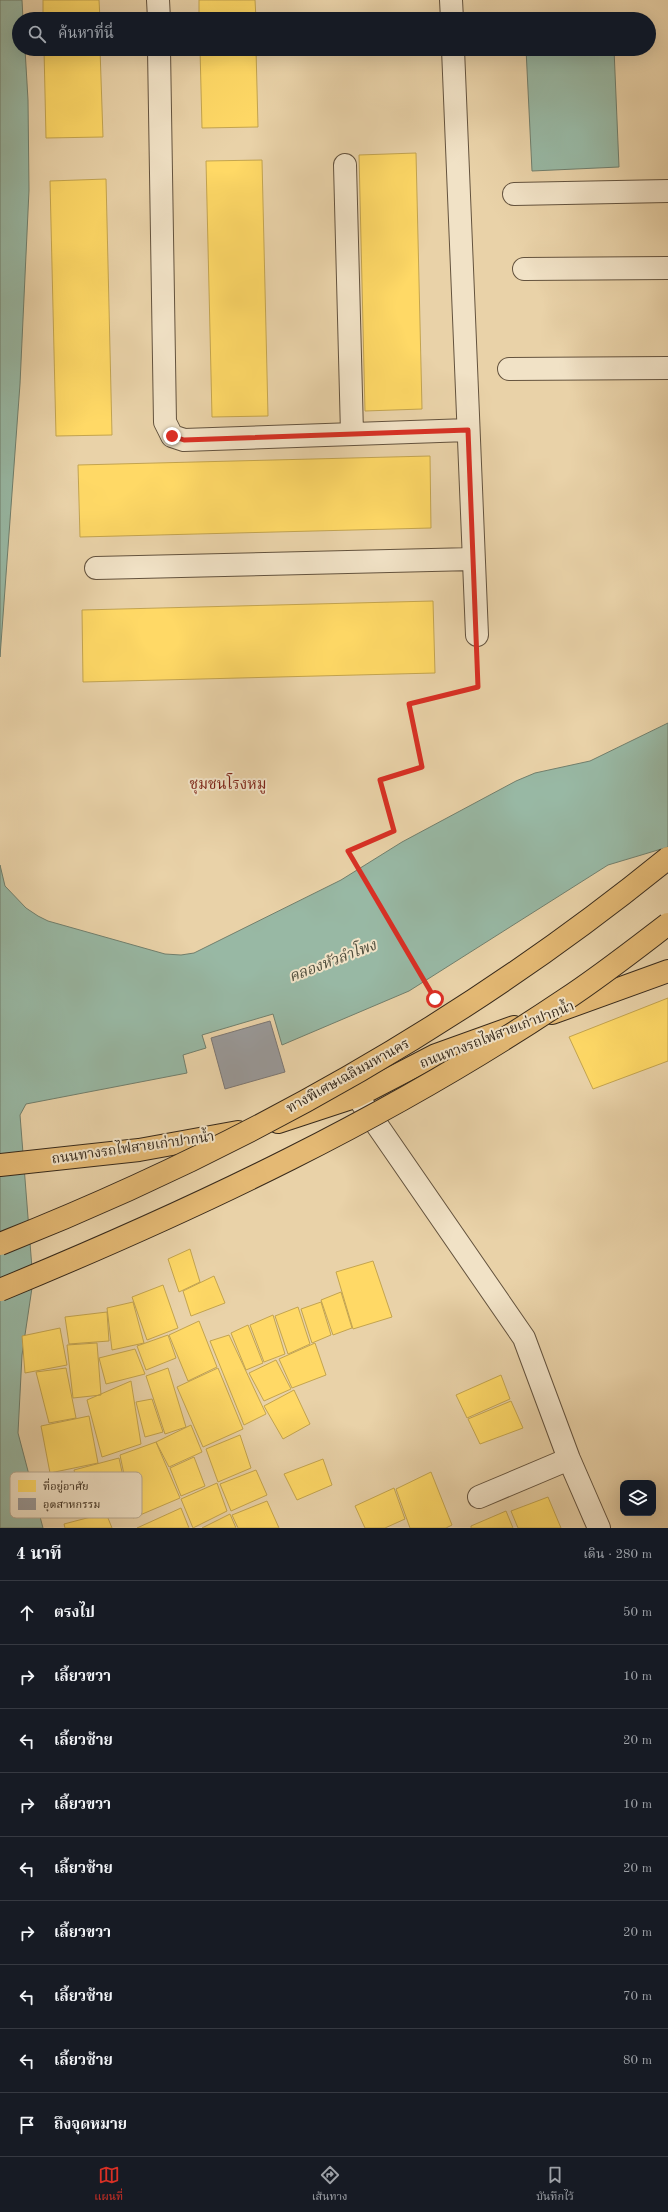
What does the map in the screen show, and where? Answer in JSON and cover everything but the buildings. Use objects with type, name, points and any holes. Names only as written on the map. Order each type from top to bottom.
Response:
[{"type":"main road","name":"ทางพิเศษเฉลิมมหานคร","points":[[0,1244],[68,1217],[179,1166],[307,1100],[417,1037],[531,963],[668,858]]},
{"type":"main road","points":[[0,1290],[101,1248],[194,1206],[330,1139],[448,1074],[567,999],[668,924]]},
{"type":"main road","name":"ถนนทางรถไฟสายเก่าปากน้ำ","points":[[0,1165],[139,1150],[207,1139],[278,1122],[356,1096],[436,1055],[668,971]]},
{"type":"street","points":[[158,0],[159,12]]},
{"type":"street","points":[[451,0],[452,12]]},
{"type":"street","points":[[159,56],[165,422],[172,436],[184,440],[468,430]]},
{"type":"street","points":[[453,56],[477,635]]},
{"type":"street","points":[[345,165],[352,433]]},
{"type":"street","points":[[514,194],[668,191]]},
{"type":"street","points":[[524,269],[668,268]]},
{"type":"street","points":[[509,369],[668,368]]},
{"type":"street","points":[[96,568],[473,559]]},
{"type":"street","points":[[356,1096],[524,1338],[569,1459],[599,1528]]},
{"type":"street","points":[[479,1497],[569,1459]]},
{"type":"path","points":[[435,999],[348,851],[394,831],[380,780],[422,767],[409,704],[478,687],[477,635]]},
{"type":"water","points":[[0,0],[22,0],[23,12],[12,12],[12,56],[25,56],[28,100],[29,190],[20,384],[0,657]]},
{"type":"water","points":[[526,56],[614,56],[619,167],[532,171]]},
{"type":"water","name":"คลองหัวลำโพง","points":[[668,723],[668,847],[608,865],[409,991],[282,1045],[273,1014],[202,1035],[206,1048],[183,1055],[187,1073],[26,1104],[20,1115],[33,1281],[22,1355],[18,1433],[28,1472],[10,1472],[10,1518],[40,1518],[43,1528],[0,1528],[0,865],[5,886],[26,908],[48,921],[165,954],[181,955],[194,953],[341,880],[402,842],[516,781],[535,773],[590,761]]},
{"type":"district","name":"ชุมชนโรงหมู","points":[[228,785]]},
{"type":"route","points":[[172,436],[184,440],[468,430],[478,687],[409,704],[422,767],[380,780],[394,831],[348,851],[435,999]]}]
